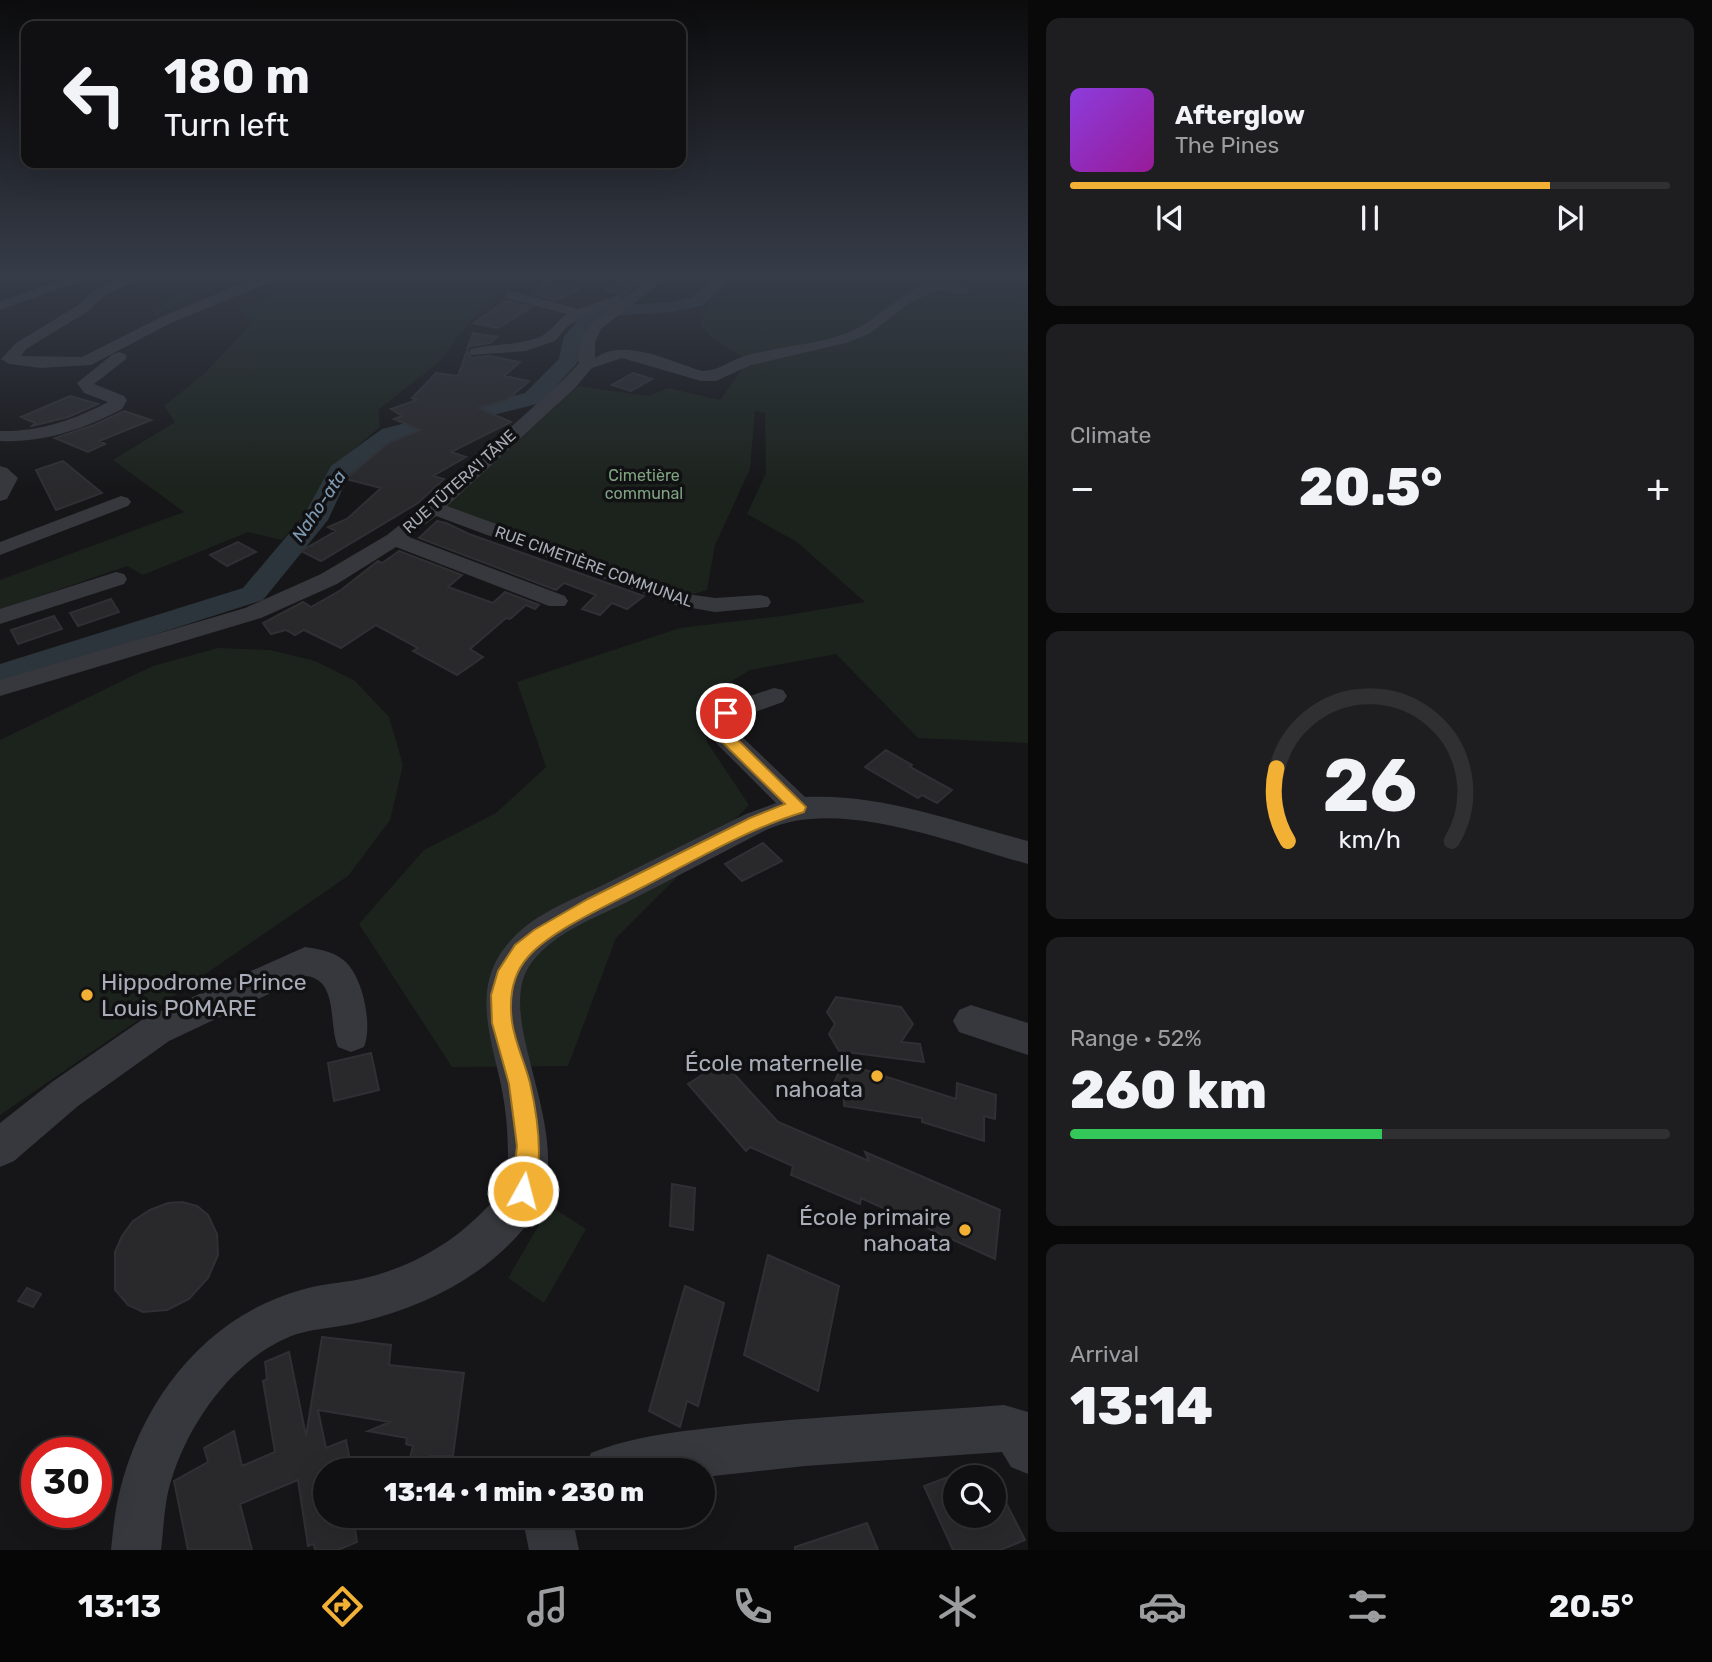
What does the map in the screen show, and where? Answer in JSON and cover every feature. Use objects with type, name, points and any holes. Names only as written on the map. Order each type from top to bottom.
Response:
[{"type":"street","points":[[21,346],[9,359],[41,363],[85,362],[116,346]]},
{"type":"street","points":[[0,436],[52,431],[83,421],[116,405],[118,400],[90,389],[85,383],[134,346]]},
{"type":"street","points":[[477,352],[523,346]]},
{"type":"street","points":[[587,346],[587,364],[598,363],[608,356],[623,353],[701,376],[716,376],[747,361],[813,346]]},
{"type":"street","name":"RUE TŪTERA'I TĀNE","points":[[0,688],[253,613],[312,587],[394,539],[432,508],[587,364]]},
{"type":"street","points":[[0,472],[8,478],[0,495]]},
{"type":"street","points":[[0,550],[121,502]]},
{"type":"street","name":"RUE CIMETIÈRE COMMUNAL","points":[[432,508],[683,600],[715,605],[760,602]]},
{"type":"street","points":[[394,539],[558,601]]},
{"type":"street","points":[[0,617],[116,579]]},
{"type":"street","points":[[774,696],[726,713],[722,718],[723,732],[752,764],[798,807]]},
{"type":"street","points":[[136,1550],[147,1480],[165,1436],[188,1395],[237,1342],[294,1314],[374,1297],[439,1274],[480,1245],[516,1205],[523,1191],[528,1146],[520,1084],[502,1023],[501,995],[508,971],[522,951],[552,928],[594,904],[756,822],[798,807],[836,808],[878,814],[1028,853]]},
{"type":"street","points":[[0,1148],[65,1094],[156,1030],[305,961],[323,962],[337,972],[346,995],[351,1036]]},
{"type":"street","points":[[971,1021],[1028,1039]]},
{"type":"street","points":[[674,1458],[787,1444],[1004,1428],[1015,1430],[1028,1450]]},
{"type":"street","points":[[549,1528],[554,1550]]},
{"type":"green space","points":[[230,346],[451,346],[439,362],[378,410],[380,427],[333,467],[303,516],[282,540],[248,532],[143,575],[127,566],[0,610],[0,580],[184,512],[113,460],[175,422],[164,406],[205,373]]},
{"type":"green space","name":"Cimetière communal","points":[[725,346],[1028,346],[1028,743],[918,738],[836,654],[750,670],[704,698],[707,742],[749,805],[616,938],[568,1066],[452,1067],[359,924],[424,850],[496,813],[546,767],[517,682],[680,628],[782,616],[865,602],[797,542],[747,514],[766,473],[765,413],[755,411],[750,469],[715,545],[707,590],[690,595],[445,507],[578,386],[648,396],[669,388],[720,400],[748,361]]},
{"type":"green space","name":"Hippodrome Prince Louis POMARE","points":[[218,648],[270,650],[315,661],[355,681],[389,717],[403,765],[390,820],[348,876],[0,1115],[0,740],[153,666]]},
{"type":"green space","points":[[550,1206],[586,1229],[544,1303],[508,1278]]},
{"type":"building","points":[[467,351],[471,358],[489,356],[520,362],[504,376],[529,381],[507,400],[479,408],[511,422],[451,452],[466,457],[433,476],[444,479],[418,503],[321,561],[301,551],[336,531],[328,527],[347,519],[381,488],[346,479],[387,444],[420,430],[394,419],[402,416],[391,409],[417,400],[412,398],[436,373],[458,376]]},
{"type":"building","points":[[633,373],[652,379],[631,391],[612,385]]},
{"type":"building","points":[[70,396],[98,404],[68,417],[32,426],[35,423],[21,417]]},
{"type":"building","points":[[124,411],[151,420],[99,441],[105,444],[88,452],[55,438],[94,425]]},
{"type":"building","points":[[63,461],[102,493],[56,510],[36,470]]},
{"type":"building","points":[[437,521],[644,596],[627,609],[612,603],[600,615],[582,609],[596,595],[564,583],[556,590],[419,538]]},
{"type":"building","points":[[238,542],[256,552],[227,566],[210,555]]},
{"type":"building","points":[[399,551],[462,575],[448,587],[493,603],[505,592],[539,605],[535,609],[526,605],[510,619],[506,618],[470,649],[483,657],[457,675],[413,651],[418,648],[376,625],[341,648],[304,630],[295,635],[286,630],[271,634],[263,623],[303,602],[311,607],[341,590],[378,561],[382,563]]},
{"type":"building","points":[[111,599],[119,612],[78,626],[70,613]]},
{"type":"building","points":[[54,616],[62,629],[18,644],[11,630]]},
{"type":"building","points":[[886,750],[952,790],[937,803],[922,795],[918,798],[865,767]]},
{"type":"building","points":[[763,843],[782,861],[742,881],[725,864]]},
{"type":"building","points":[[836,997],[901,1007],[913,1024],[901,1042],[920,1044],[924,1062],[839,1051],[829,1034],[835,1024],[827,1012]]},
{"type":"building","points":[[371,1053],[379,1090],[334,1101],[328,1063]]},
{"type":"building","name":"École primaire nahoata","points":[[723,1062],[778,1122],[869,1161],[865,1152],[1000,1210],[995,1259],[861,1198],[860,1204],[791,1175],[793,1166],[750,1147],[746,1151],[688,1084]]},
{"type":"building","points":[[843,1063],[956,1099],[957,1083],[996,1095],[995,1119],[984,1116],[984,1141],[922,1122],[922,1118],[844,1106],[844,1100],[834,1083]]},
{"type":"building","points":[[672,1184],[695,1188],[693,1230],[670,1226]]},
{"type":"building","points":[[182,1202],[197,1206],[208,1215],[217,1234],[218,1255],[208,1278],[189,1299],[167,1310],[143,1312],[128,1305],[115,1290],[115,1252],[133,1221],[168,1203]]},
{"type":"building","points":[[768,1255],[839,1286],[818,1391],[744,1355]]},
{"type":"building","points":[[685,1286],[724,1303],[698,1406],[687,1401],[680,1427],[649,1411]]},
{"type":"building","points":[[27,1288],[41,1294],[33,1307],[18,1301]]},
{"type":"building","points":[[322,1337],[391,1345],[389,1365],[464,1373],[453,1456],[410,1458],[413,1446],[406,1444],[407,1438],[368,1431],[390,1422],[318,1410],[326,1448],[346,1440],[350,1458],[313,1458],[313,1528],[355,1528],[357,1542],[338,1550],[315,1550],[314,1544],[308,1546],[298,1480],[240,1504],[252,1550],[188,1550],[174,1481],[208,1462],[204,1448],[234,1431],[242,1466],[275,1452],[263,1381],[267,1379],[265,1362],[289,1352],[306,1436]]},
{"type":"building","points":[[943,1479],[943,1528],[924,1486]]},
{"type":"building","points":[[1006,1503],[1025,1540],[1000,1550],[953,1550],[943,1528],[1006,1528]]},
{"type":"building","points":[[867,1523],[878,1550],[795,1550],[795,1547]]},
{"type":"waterway","name":"Naho-ata","points":[[0,674],[253,594],[315,520],[339,471],[390,434],[533,398],[569,361],[572,346]]},
{"type":"place","name":"Hippodrome Prince Louis POMARE","points":[[87,995]]},
{"type":"place","name":"École maternelle nahoata","points":[[877,1076]]},
{"type":"place","name":"École primaire nahoata","points":[[965,1230]]},
{"type":"route","points":[[523,1191],[528,1146],[520,1084],[502,1023],[501,995],[508,971],[522,951],[541,935],[594,904],[756,822],[798,807],[727,738],[723,732],[722,718],[726,713]]}]
